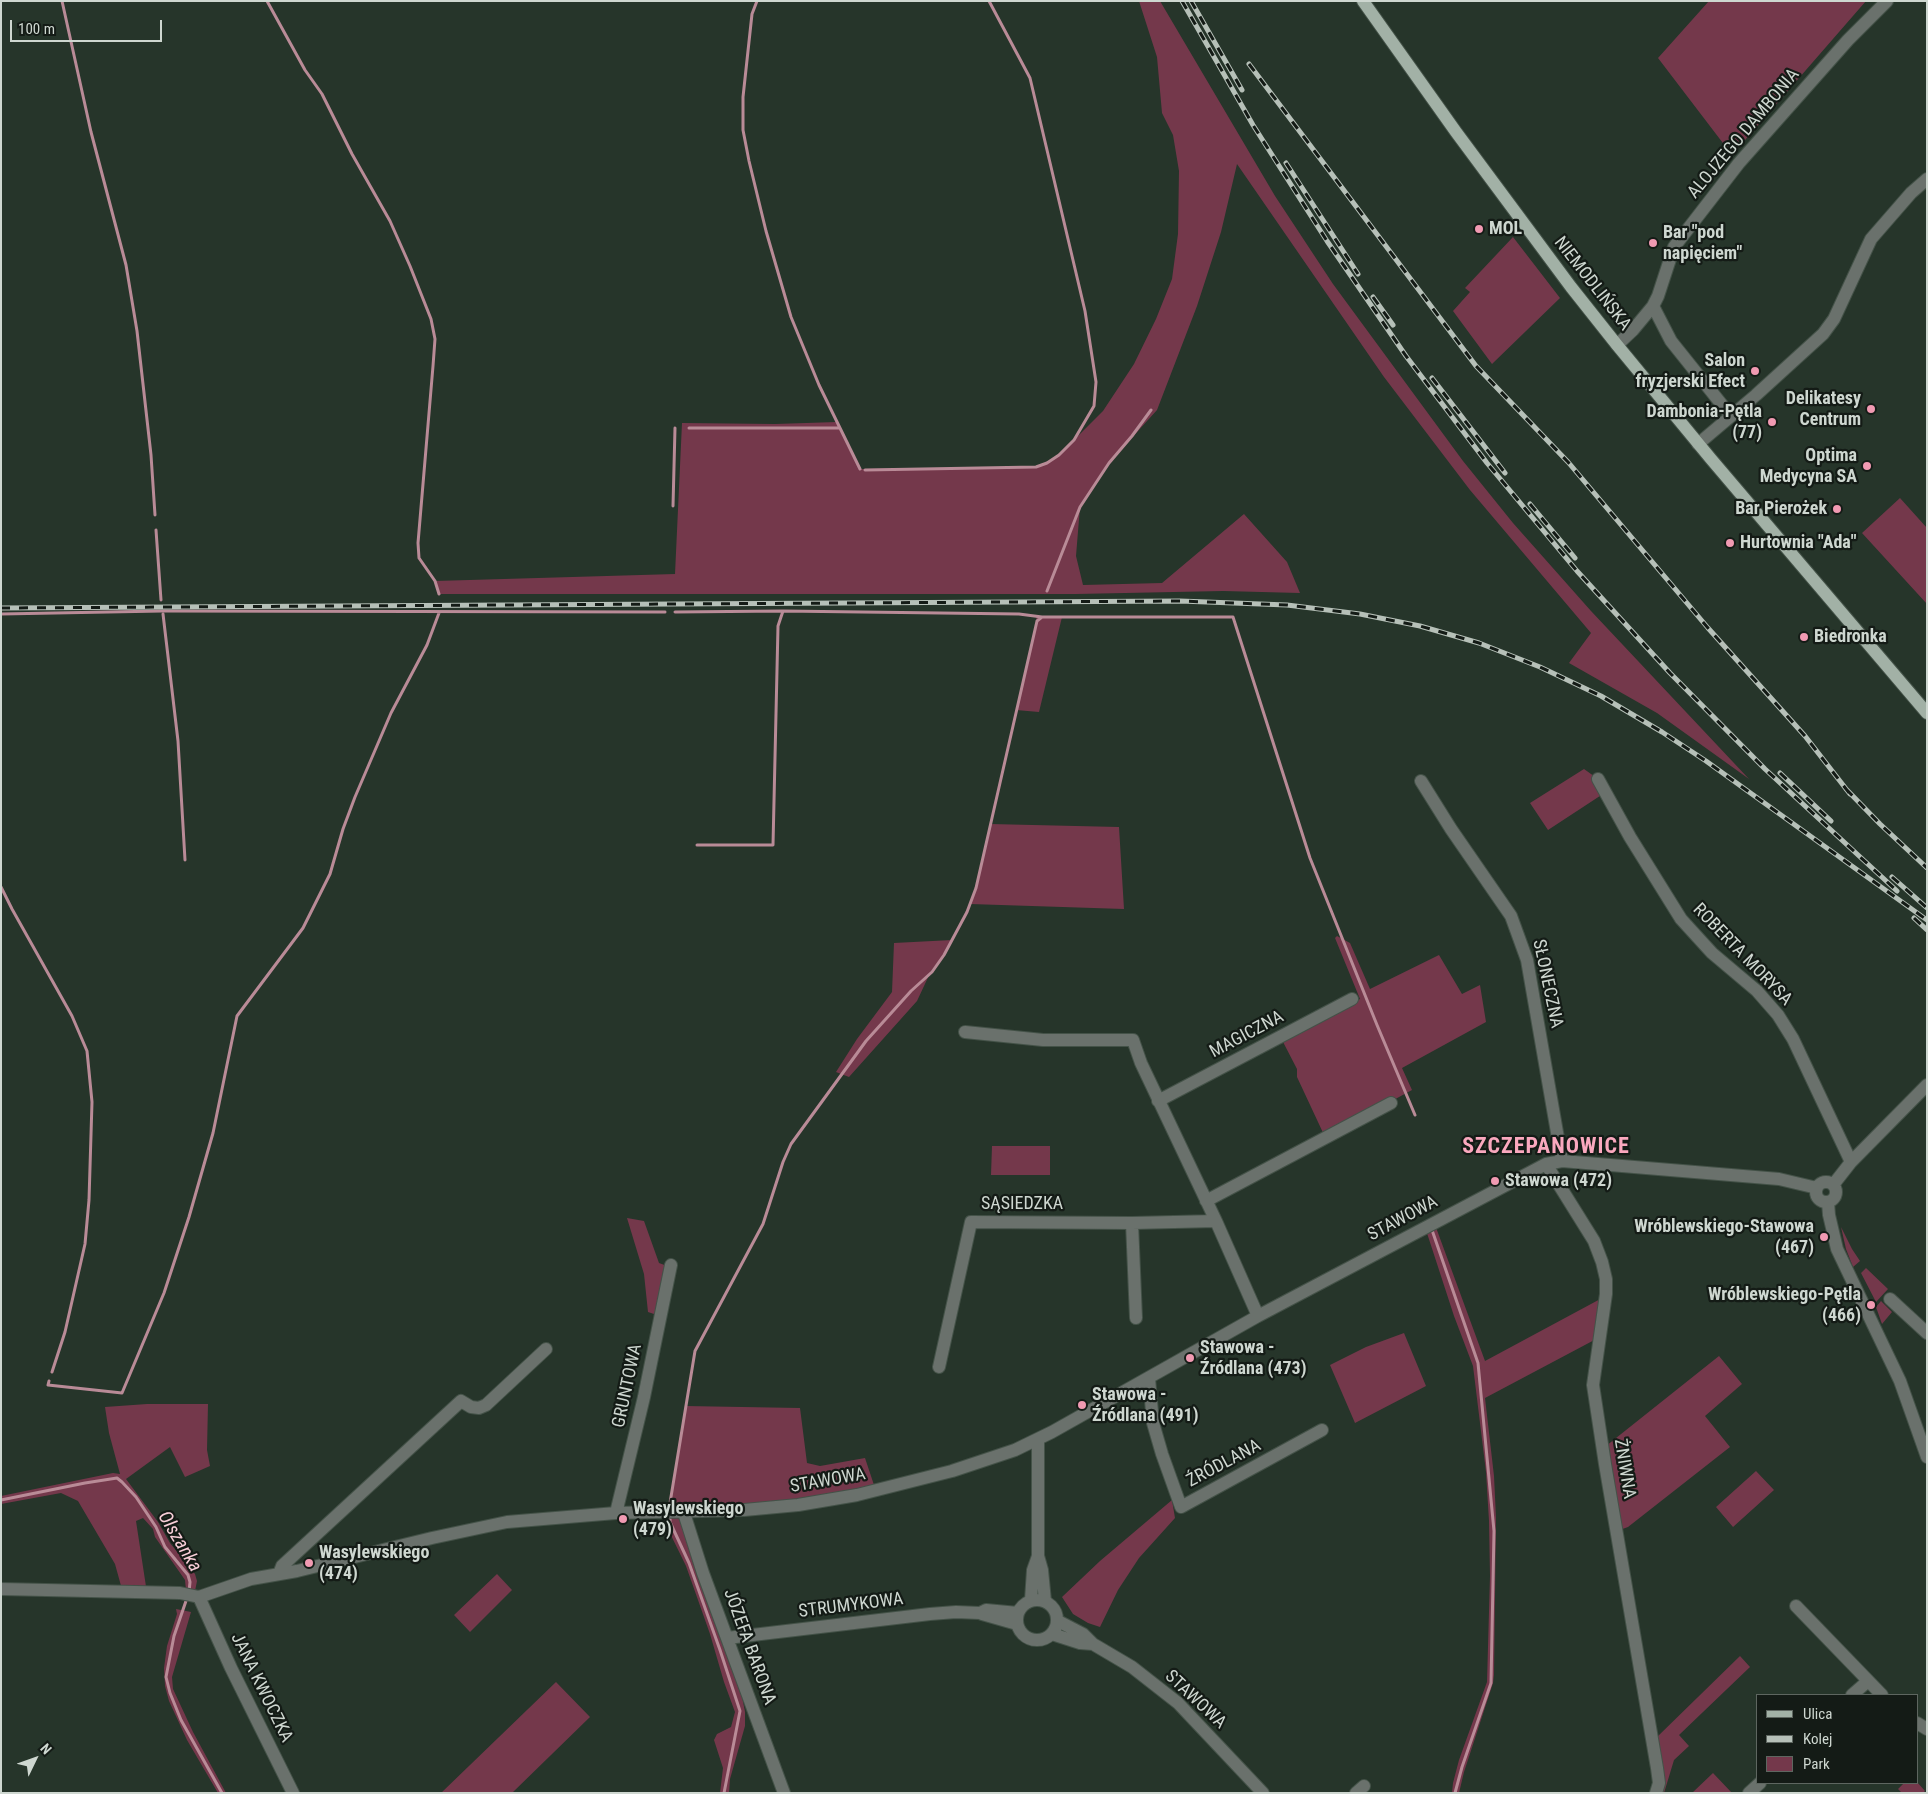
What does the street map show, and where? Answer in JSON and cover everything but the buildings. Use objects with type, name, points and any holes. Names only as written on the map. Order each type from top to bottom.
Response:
[{"type":"main road","name":"NIEMODLIŃSKA","points":[[1363,1],[1456,132],[1571,287],[1698,444],[1927,713]]},
{"type":"street","name":"ALOJZEGO DAMBONIA","points":[[1617,345],[1633,330],[1653,306],[1674,247],[1739,163],[1848,40],[1887,1]]},
{"type":"street","points":[[1698,444],[1823,334],[1834,319],[1871,238],[1911,193],[1927,179]]},
{"type":"street","points":[[1653,306],[1671,342],[1731,416]]},
{"type":"street","name":"ROBERTA MORYSA","points":[[1598,779],[1630,837],[1681,919],[1712,953],[1757,992],[1778,1015],[1793,1039],[1851,1162]]},
{"type":"street","name":"SŁONECZNA","points":[[1421,782],[1511,916],[1527,960],[1562,1161]]},
{"type":"street","name":"MAGICZNA","points":[[1158,1101],[1352,999]]},
{"type":"street","points":[[965,1032],[1043,1040],[1133,1040],[1158,1101],[1206,1200],[1258,1316]]},
{"type":"street","points":[[1833,1185],[1851,1162],[1927,1085]]},
{"type":"street","points":[[1206,1200],[1392,1103]]},
{"type":"street","name":"STAWOWA","points":[[196,1596],[251,1579],[507,1522],[616,1513],[684,1513],[798,1505],[857,1495],[952,1471],[1015,1450],[1038,1439],[1088,1413],[1258,1316],[1546,1164],[1562,1161],[1779,1179],[1817,1188]]},
{"type":"street","name":"ŻNIWNA","points":[[1546,1164],[1594,1241],[1606,1279],[1606,1296],[1593,1385],[1658,1768],[1659,1783],[1656,1793]]},
{"type":"street","points":[[1824,1182],[1833,1185],[1836,1190],[1836,1196],[1828,1202],[1820,1200],[1816,1194],[1817,1188],[1824,1182]]},
{"type":"street","points":[[1828,1202],[1833,1234],[1842,1261],[1900,1381],[1927,1457]]},
{"type":"street","name":"SĄSIEDZKA","points":[[939,1367],[971,1222],[1216,1222]]},
{"type":"street","points":[[1132,1223],[1136,1318]]},
{"type":"street","name":"GRUNTOWA","points":[[616,1513],[644,1397],[671,1265]]},
{"type":"street","points":[[1890,1299],[1927,1333]]},
{"type":"street","points":[[279,1574],[282,1566],[461,1401],[471,1407],[479,1408],[486,1406],[546,1349]]},
{"type":"street","name":"ŹRÓDLANA","points":[[1149,1378],[1153,1423],[1181,1507],[1322,1430]]},
{"type":"street","points":[[1038,1439],[1038,1556],[1042,1570],[1045,1600],[1056,1611],[1058,1621],[1052,1634],[1042,1640],[1029,1638],[1024,1635],[1018,1618],[1026,1603],[1031,1600],[1045,1600]]},
{"type":"street","name":"JÓZEFA BARONA","points":[[684,1513],[703,1573],[784,1793]]},
{"type":"street","points":[[1031,1600],[1033,1570],[1038,1556]]},
{"type":"street","points":[[1,1590],[180,1593],[196,1596]]},
{"type":"street","name":"JANA KWOCZKA","points":[[196,1596],[293,1793]]},
{"type":"street","points":[[1796,1606],[1881,1694]]},
{"type":"street","name":"STRUMYKOWA","points":[[727,1638],[956,1612],[980,1613],[986,1610],[1018,1618]]},
{"type":"street","name":"STAWOWA","points":[[1058,1621],[1083,1634],[1093,1644],[1132,1668],[1178,1703],[1263,1793]]},
{"type":"street","name":"STAWOWA","points":[[1052,1634],[1080,1643],[1093,1644]]},
{"type":"street","points":[[1853,1694],[1868,1681]]},
{"type":"street","points":[[1749,1793],[1759,1784]]},
{"type":"green space","points":[[1139,1],[1160,1],[1275,196],[1333,284],[1463,461],[1513,523],[1591,611],[1749,779],[1657,713],[1569,663],[1591,633],[1470,490],[1384,377],[1237,164],[1221,232],[1197,306],[1157,410],[1109,463],[1080,507],[1076,556],[1083,585],[1162,583],[1244,514],[1287,562],[1300,593],[1223,591],[1076,594],[439,594],[435,581],[675,574],[682,423],[775,424],[837,422],[860,469],[1036,467],[1047,463],[1059,455],[1103,411],[1134,364],[1156,319],[1172,279],[1178,234],[1179,171],[1173,135],[1162,113],[1157,57]]},
{"type":"green space","points":[[1709,1],[1866,1],[1732,155],[1658,58]]},
{"type":"green space","points":[[1513,237],[1560,298],[1492,364],[1453,311],[1470,292],[1465,288]]},
{"type":"green space","points":[[1900,498],[1927,528],[1927,604],[1862,533]]},
{"type":"green space","points":[[1036,617],[1062,617],[1039,712],[1016,710],[1037,621]]},
{"type":"green space","points":[[1584,769],[1598,779],[1606,792],[1548,830],[1530,803]]},
{"type":"green space","points":[[990,824],[1119,827],[1124,909],[970,904],[976,888]]},
{"type":"green space","points":[[1337,936],[1350,943],[1370,989],[1439,955],[1462,994],[1480,985],[1486,1022],[1402,1068],[1412,1090],[1325,1137],[1297,1077],[1297,1069],[1282,1040],[1360,999],[1335,938]]},
{"type":"green space","points":[[952,940],[944,955],[931,971],[917,1001],[849,1077],[836,1072],[857,1039],[892,992],[894,943]]},
{"type":"green space","points":[[992,1146],[1050,1146],[1050,1175],[991,1175]]},
{"type":"green space","points":[[627,1218],[644,1221],[659,1263],[670,1267],[660,1316],[648,1312],[644,1274]]},
{"type":"green space","points":[[1434,1222],[1485,1361],[1604,1297],[1600,1337],[1485,1398],[1494,1476],[1496,1518],[1494,1675],[1459,1793],[1452,1793],[1453,1783],[1459,1760],[1487,1682],[1490,1576],[1489,1521],[1486,1472],[1473,1366],[1454,1316],[1425,1227]]},
{"type":"green space","points":[[1841,1227],[1860,1261],[1853,1267],[1846,1249]]},
{"type":"green space","points":[[1866,1268],[1888,1289],[1876,1302],[1861,1273]]},
{"type":"green space","points":[[1881,1301],[1892,1312],[1882,1324],[1876,1307]]},
{"type":"green space","points":[[1404,1333],[1426,1386],[1355,1423],[1330,1365],[1366,1347]]},
{"type":"green space","points":[[1719,1356],[1742,1384],[1705,1416],[1730,1447],[1628,1527],[1617,1531],[1606,1446]]},
{"type":"green space","points":[[147,1404],[208,1404],[207,1450],[210,1466],[185,1477],[170,1447],[126,1479],[158,1522],[170,1543],[195,1574],[197,1581],[195,1591],[186,1590],[185,1580],[155,1537],[153,1529],[143,1518],[136,1521],[147,1593],[123,1593],[115,1564],[78,1501],[61,1493],[1,1504],[1,1496],[113,1473],[120,1474],[109,1433],[105,1407]]},
{"type":"green space","points":[[685,1406],[800,1408],[807,1463],[820,1466],[865,1458],[876,1491],[684,1513],[669,1505]]},
{"type":"green space","points":[[1756,1471],[1774,1490],[1733,1527],[1716,1507]]},
{"type":"green space","points":[[1172,1500],[1175,1518],[1139,1558],[1118,1590],[1100,1627],[1088,1623],[1073,1614],[1062,1597],[1100,1561]]},
{"type":"green space","points":[[684,1513],[741,1691],[745,1712],[745,1726],[730,1779],[729,1793],[720,1793],[723,1768],[714,1740],[717,1734],[731,1727],[735,1712],[686,1566],[664,1521]]},
{"type":"green space","points":[[497,1574],[512,1590],[470,1632],[454,1615]]},
{"type":"green space","points":[[176,1609],[191,1612],[172,1677],[173,1689],[193,1732],[226,1793],[218,1793],[187,1740],[169,1701],[165,1686],[164,1668],[167,1646],[177,1614]]},
{"type":"green space","points":[[1740,1656],[1750,1667],[1679,1735],[1689,1746],[1674,1760],[1664,1793],[1655,1793],[1656,1738]]},
{"type":"green space","points":[[556,1682],[590,1717],[512,1793],[441,1793]]},
{"type":"green space","points":[[1713,1773],[1732,1793],[1692,1793]]},
{"type":"green space","points":[[1918,1783],[1925,1791],[1923,1793],[1902,1793],[1898,1789],[1903,1784]]},
{"type":"waterway","points":[[62,1],[91,132],[126,265],[137,331],[151,455],[155,515]]},
{"type":"waterway","points":[[267,1],[305,70],[322,94],[352,154],[390,221],[431,319],[435,339],[418,543],[419,558],[435,581],[439,594]]},
{"type":"waterway","points":[[757,1],[752,14],[743,97],[743,130],[749,161],[766,231],[791,317],[819,385],[860,469]]},
{"type":"waterway","points":[[865,470],[1036,467],[1047,463],[1059,455],[1074,440],[1094,406],[1096,382],[1085,311],[1030,78],[989,1]]},
{"type":"waterway","points":[[1047,591],[1080,507],[1109,463],[1151,410]]},
{"type":"waterway","points":[[673,506],[675,428]]},
{"type":"waterway","points":[[689,428],[839,428]]},
{"type":"waterway","points":[[156,530],[161,600]]},
{"type":"waterway","points":[[1,614],[162,611],[665,612]]},
{"type":"waterway","points":[[675,612],[783,611]]},
{"type":"waterway","points":[[697,845],[773,845],[778,626],[783,611],[1019,614],[1042,617]]},
{"type":"waterway","points":[[49,1381],[48,1385],[122,1393],[164,1293],[189,1217],[213,1133],[237,1016],[303,928],[330,874],[343,829],[355,797],[391,713],[427,645],[439,613]]},
{"type":"waterway","points":[[163,614],[178,741],[185,860]]},
{"type":"waterway","points":[[669,1509],[695,1351],[763,1224],[783,1162],[791,1144],[866,1041],[911,991],[932,972],[944,955],[967,912],[976,888],[1037,621],[1042,617],[1233,617],[1310,858],[1415,1115]]},
{"type":"waterway","points":[[1,887],[72,1016],[87,1051],[92,1102],[89,1200],[85,1244],[65,1332],[52,1372]]},
{"type":"waterway","points":[[1432,1230],[1478,1363],[1494,1531],[1491,1683],[1455,1793]]},
{"type":"waterway","name":"Olszanka","points":[[1,1500],[117,1478],[136,1497],[156,1527],[165,1547],[188,1575],[190,1582],[189,1592]]},
{"type":"waterway","points":[[670,1515],[670,1522],[689,1563],[740,1711],[724,1793]]},
{"type":"waterway","name":"Olszanka","points":[[187,1598],[174,1636],[166,1677],[181,1720],[222,1793]]},
{"type":"railway","points":[[1182,1],[1253,125],[1327,241],[1406,356],[1487,463],[1577,571],[1670,673],[1765,769],[1897,891]]},
{"type":"railway","points":[[1191,1],[1242,90]]},
{"type":"railway","points":[[1249,64],[1476,366],[1568,462],[1708,628],[1805,736],[1850,794]]},
{"type":"railway","points":[[1286,163],[1358,274]]},
{"type":"railway","points":[[1373,297],[1393,325]]},
{"type":"railway","points":[[1432,378],[1505,473]]},
{"type":"railway","points":[[1530,504],[1575,558]]},
{"type":"railway","points":[[1,608],[1180,601],[1287,605],[1360,614],[1420,626],[1479,643],[1540,667],[1601,696],[1706,761],[1927,920]]},
{"type":"railway","points":[[1780,773],[1831,821]]},
{"type":"railway","points":[[1846,789],[1927,868]]},
{"type":"railway","points":[[1892,877],[1927,908]]},
{"type":"railway","points":[[1914,918],[1927,930]]},
{"type":"place","name":"MOL","points":[[1479,229]]},
{"type":"place","name":"Bar \"pod napięciem\"","points":[[1653,243]]},
{"type":"place","name":"Salon fryzjerski Efect","points":[[1755,371]]},
{"type":"place","name":"Delikatesy Centrum","points":[[1871,409]]},
{"type":"place","name":"Dambonia-Pętla (77)","points":[[1772,422]]},
{"type":"place","name":"Optima Medycyna SA","points":[[1867,466]]},
{"type":"place","name":"Bar Pierożek","points":[[1837,509]]},
{"type":"place","name":"Hurtownia \"Ada\"","points":[[1730,543]]},
{"type":"place","name":"Biedronka","points":[[1804,637]]},
{"type":"place","name":"Stawowa (472)","points":[[1495,1181]]},
{"type":"place","name":"Wróblewskiego-Stawowa (467)","points":[[1824,1237]]},
{"type":"place","name":"Wróblewskiego-Pętla (466)","points":[[1871,1305]]},
{"type":"place","name":"Stawowa - Źródlana (473)","points":[[1190,1358]]},
{"type":"place","name":"Stawowa - Źródlana (491)","points":[[1082,1405]]},
{"type":"place","name":"Wasylewskiego (479)","points":[[623,1519]]},
{"type":"place","name":"Wasylewskiego (474)","points":[[309,1563]]},
{"type":"district","name":"SZCZEPANOWICE","points":[[1546,1147]]}]
